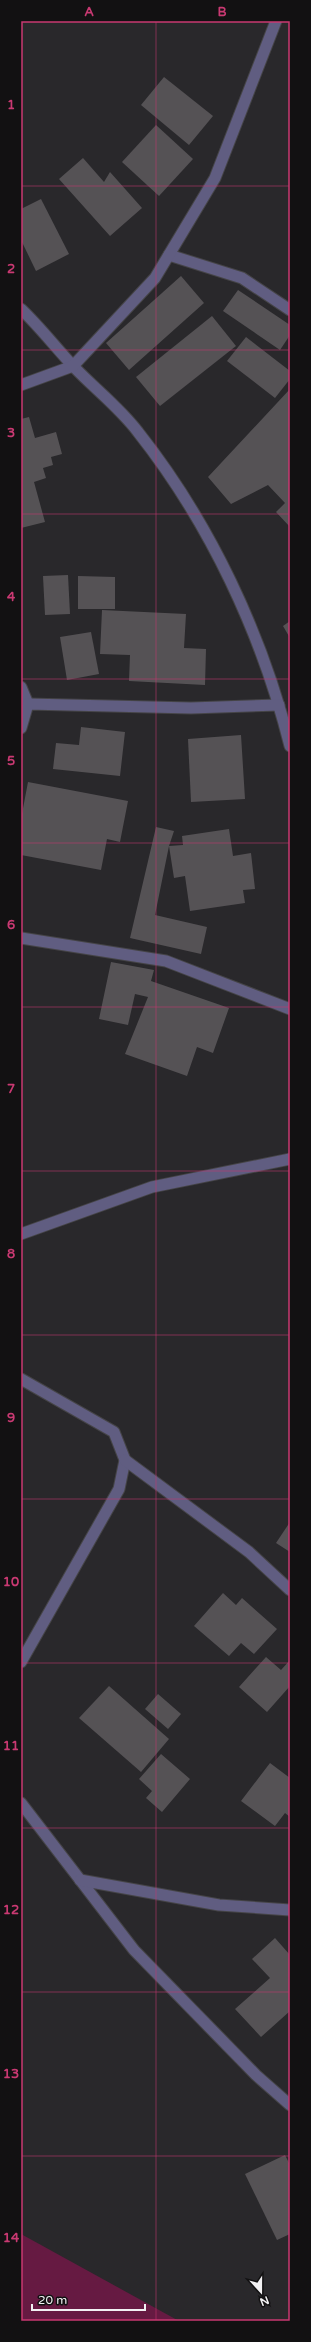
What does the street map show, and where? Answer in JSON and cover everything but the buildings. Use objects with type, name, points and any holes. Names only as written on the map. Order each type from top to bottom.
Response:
[{"type":"street","points":[[21,385],[73,366],[155,278],[215,178],[276,21]]},
{"type":"street","points":[[169,255],[242,278],[290,310]]},
{"type":"street","points":[[21,309],[36,323],[73,366],[137,431],[180,490],[232,583],[279,705],[290,746]]},
{"type":"street","points":[[21,687],[28,704],[21,728]]},
{"type":"street","points":[[28,704],[191,708],[279,705]]},
{"type":"street","points":[[21,938],[166,961],[290,1010]]},
{"type":"street","points":[[21,1234],[152,1187],[290,1159]]},
{"type":"street","points":[[21,1379],[114,1432],[125,1460],[250,1552],[290,1590]]},
{"type":"street","points":[[21,1662],[119,1489],[125,1460]]},
{"type":"street","points":[[21,1803],[134,1950],[256,2075],[290,2105]]},
{"type":"street","points":[[80,1880],[219,1905],[290,1910]]},
{"type":"shaded area","points":[[21,2234],[179,2321],[21,2321]]}]
